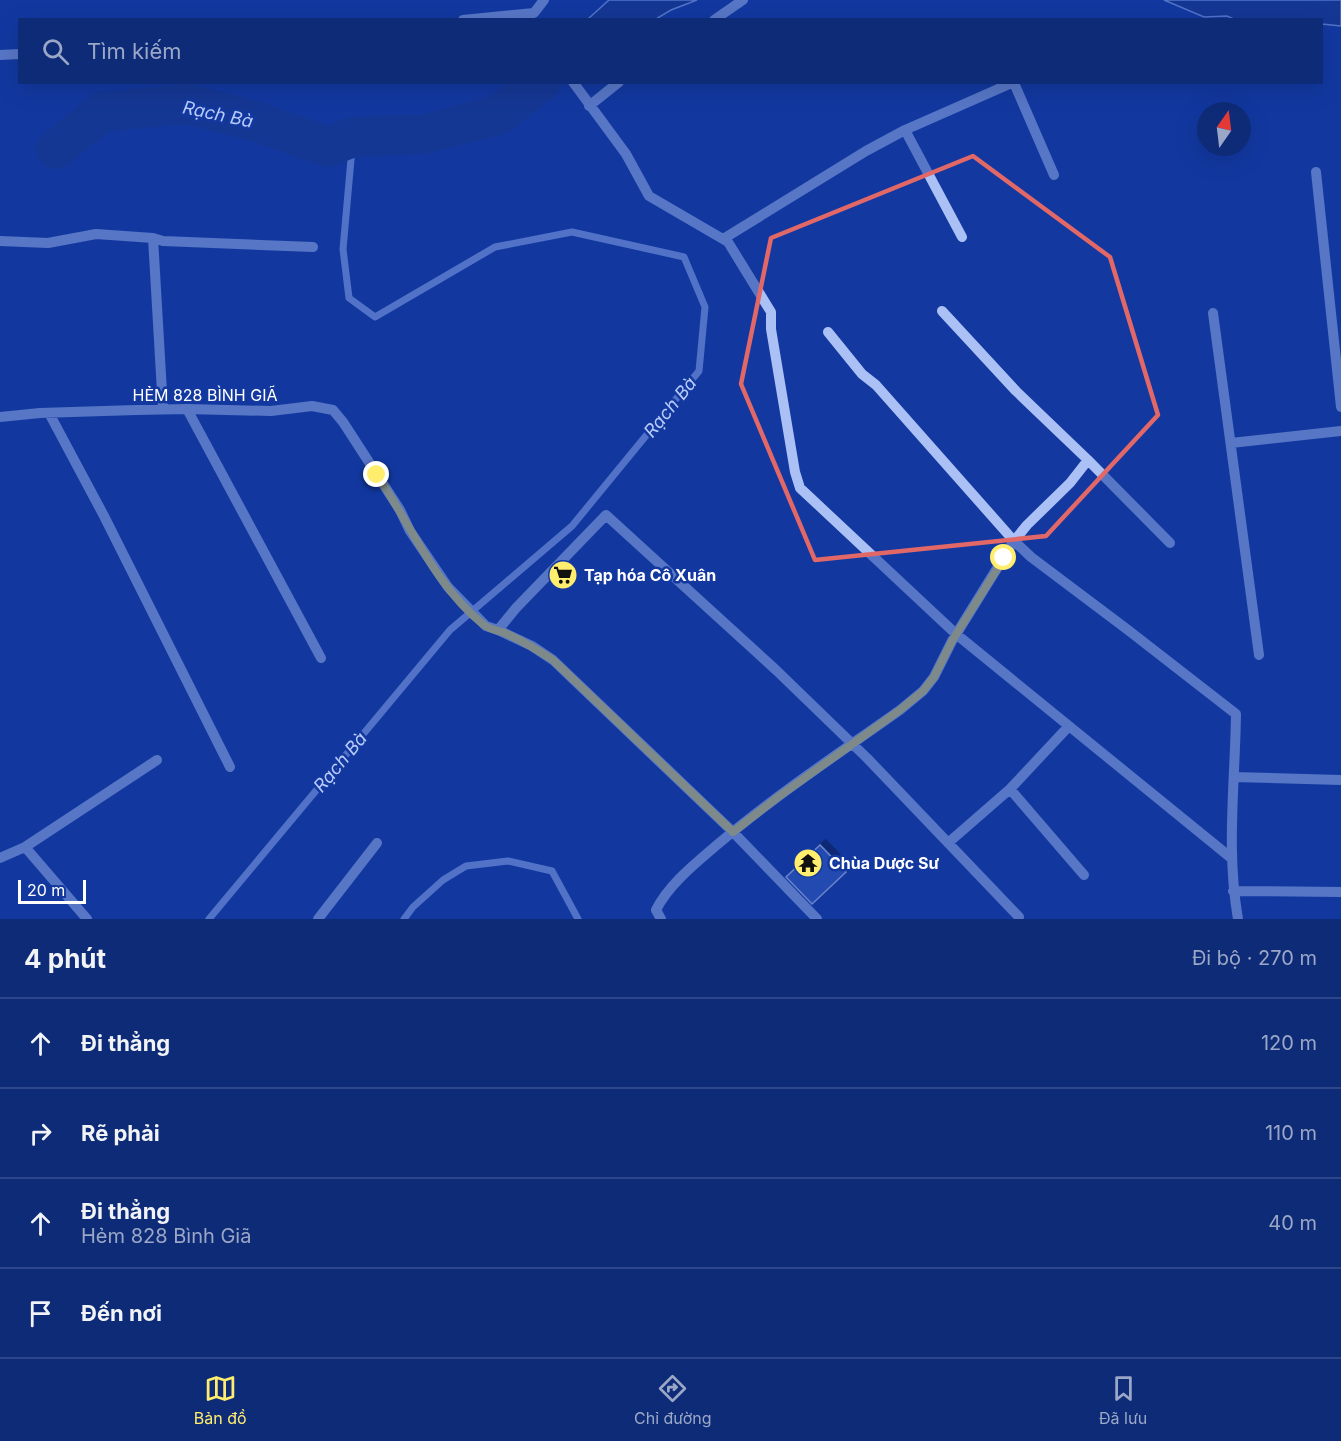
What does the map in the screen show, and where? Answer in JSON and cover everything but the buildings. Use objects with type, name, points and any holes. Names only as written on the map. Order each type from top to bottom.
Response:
[{"type":"street","points":[[504,18],[525,17],[534,13],[544,0]]},
{"type":"street","points":[[717,18],[743,0]]},
{"type":"street","points":[[0,56],[18,54]]},
{"type":"street","points":[[589,106],[616,84]]},
{"type":"street","points":[[723,239],[866,151],[905,130],[1012,84]]},
{"type":"street","points":[[1014,84],[1054,175]]},
{"type":"street","points":[[576,86],[626,154],[649,196],[728,242],[771,312],[771,329],[778,372],[795,472],[800,488],[956,634],[1230,857]]},
{"type":"street","points":[[905,130],[962,237]]},
{"type":"street","points":[[1316,172],[1341,407]]},
{"type":"street","points":[[0,241],[48,243],[96,234],[153,238],[163,241],[313,247]]},
{"type":"street","points":[[153,238],[163,409]]},
{"type":"street","points":[[942,311],[1016,391],[1170,543]]},
{"type":"street","points":[[1213,313],[1259,655]]},
{"type":"street","points":[[828,332],[862,374],[876,385],[1014,541],[1031,557],[1236,714],[1230,857],[1238,919]]},
{"type":"street","name":"HẺM 828 BÌNH GIÃ","points":[[0,417],[163,409],[271,411],[312,406],[333,410],[400,510],[422,550],[454,594],[486,626],[498,630]]},
{"type":"street","points":[[187,409],[321,658]]},
{"type":"street","points":[[49,413],[104,516],[230,767]]},
{"type":"street","points":[[1231,443],[1341,431]]},
{"type":"street","points":[[661,919],[656,910],[662,899],[693,866],[778,797],[923,691],[934,677],[956,634],[1014,541],[1070,483],[1088,460]]},
{"type":"street","points":[[817,919],[733,832],[553,660],[532,646],[498,630],[516,608],[606,515],[733,629],[852,744],[1020,917]]},
{"type":"street","points":[[948,843],[1010,789],[1069,726]]},
{"type":"street","points":[[0,858],[25,847],[157,760]]},
{"type":"street","points":[[1234,777],[1341,780]]},
{"type":"street","points":[[1010,789],[1084,875]]},
{"type":"street","points":[[318,919],[377,843]]},
{"type":"street","points":[[25,847],[87,919]]},
{"type":"street","points":[[1233,891],[1341,892]]},
{"type":"highlighted area","points":[[973,156],[1110,257],[1158,415],[1046,536],[815,560],[741,384],[771,238]]},
{"type":"water","points":[[609,0],[697,0],[658,18],[589,18]]},
{"type":"water","points":[[1164,0],[1341,0],[1341,26],[1323,24],[1323,18],[1204,17]]},
{"type":"waterway","name":"Rạch Bà","points":[[56,149],[102,112],[186,104],[255,121],[327,147],[353,137],[425,134],[498,115],[538,84]]},
{"type":"waterway","name":"Rạch Bà","points":[[209,919],[450,630],[572,526],[699,371],[705,307],[684,257],[572,232],[495,247],[375,317],[349,298],[343,249],[353,137]]},
{"type":"waterway","name":"Rạch Bà","points":[[404,919],[413,907],[443,880],[466,866],[508,861],[552,871],[578,919]]},
{"type":"place","name":"Tạp hóa Cô Xuân","points":[[563,575]]},
{"type":"place","name":"Chùa Dược Sư","points":[[808,863]]},
{"type":"route","points":[[377,475],[422,550],[448,587],[486,626],[532,646],[553,660],[733,832],[923,691],[934,677],[952,641],[1004,558]]}]
